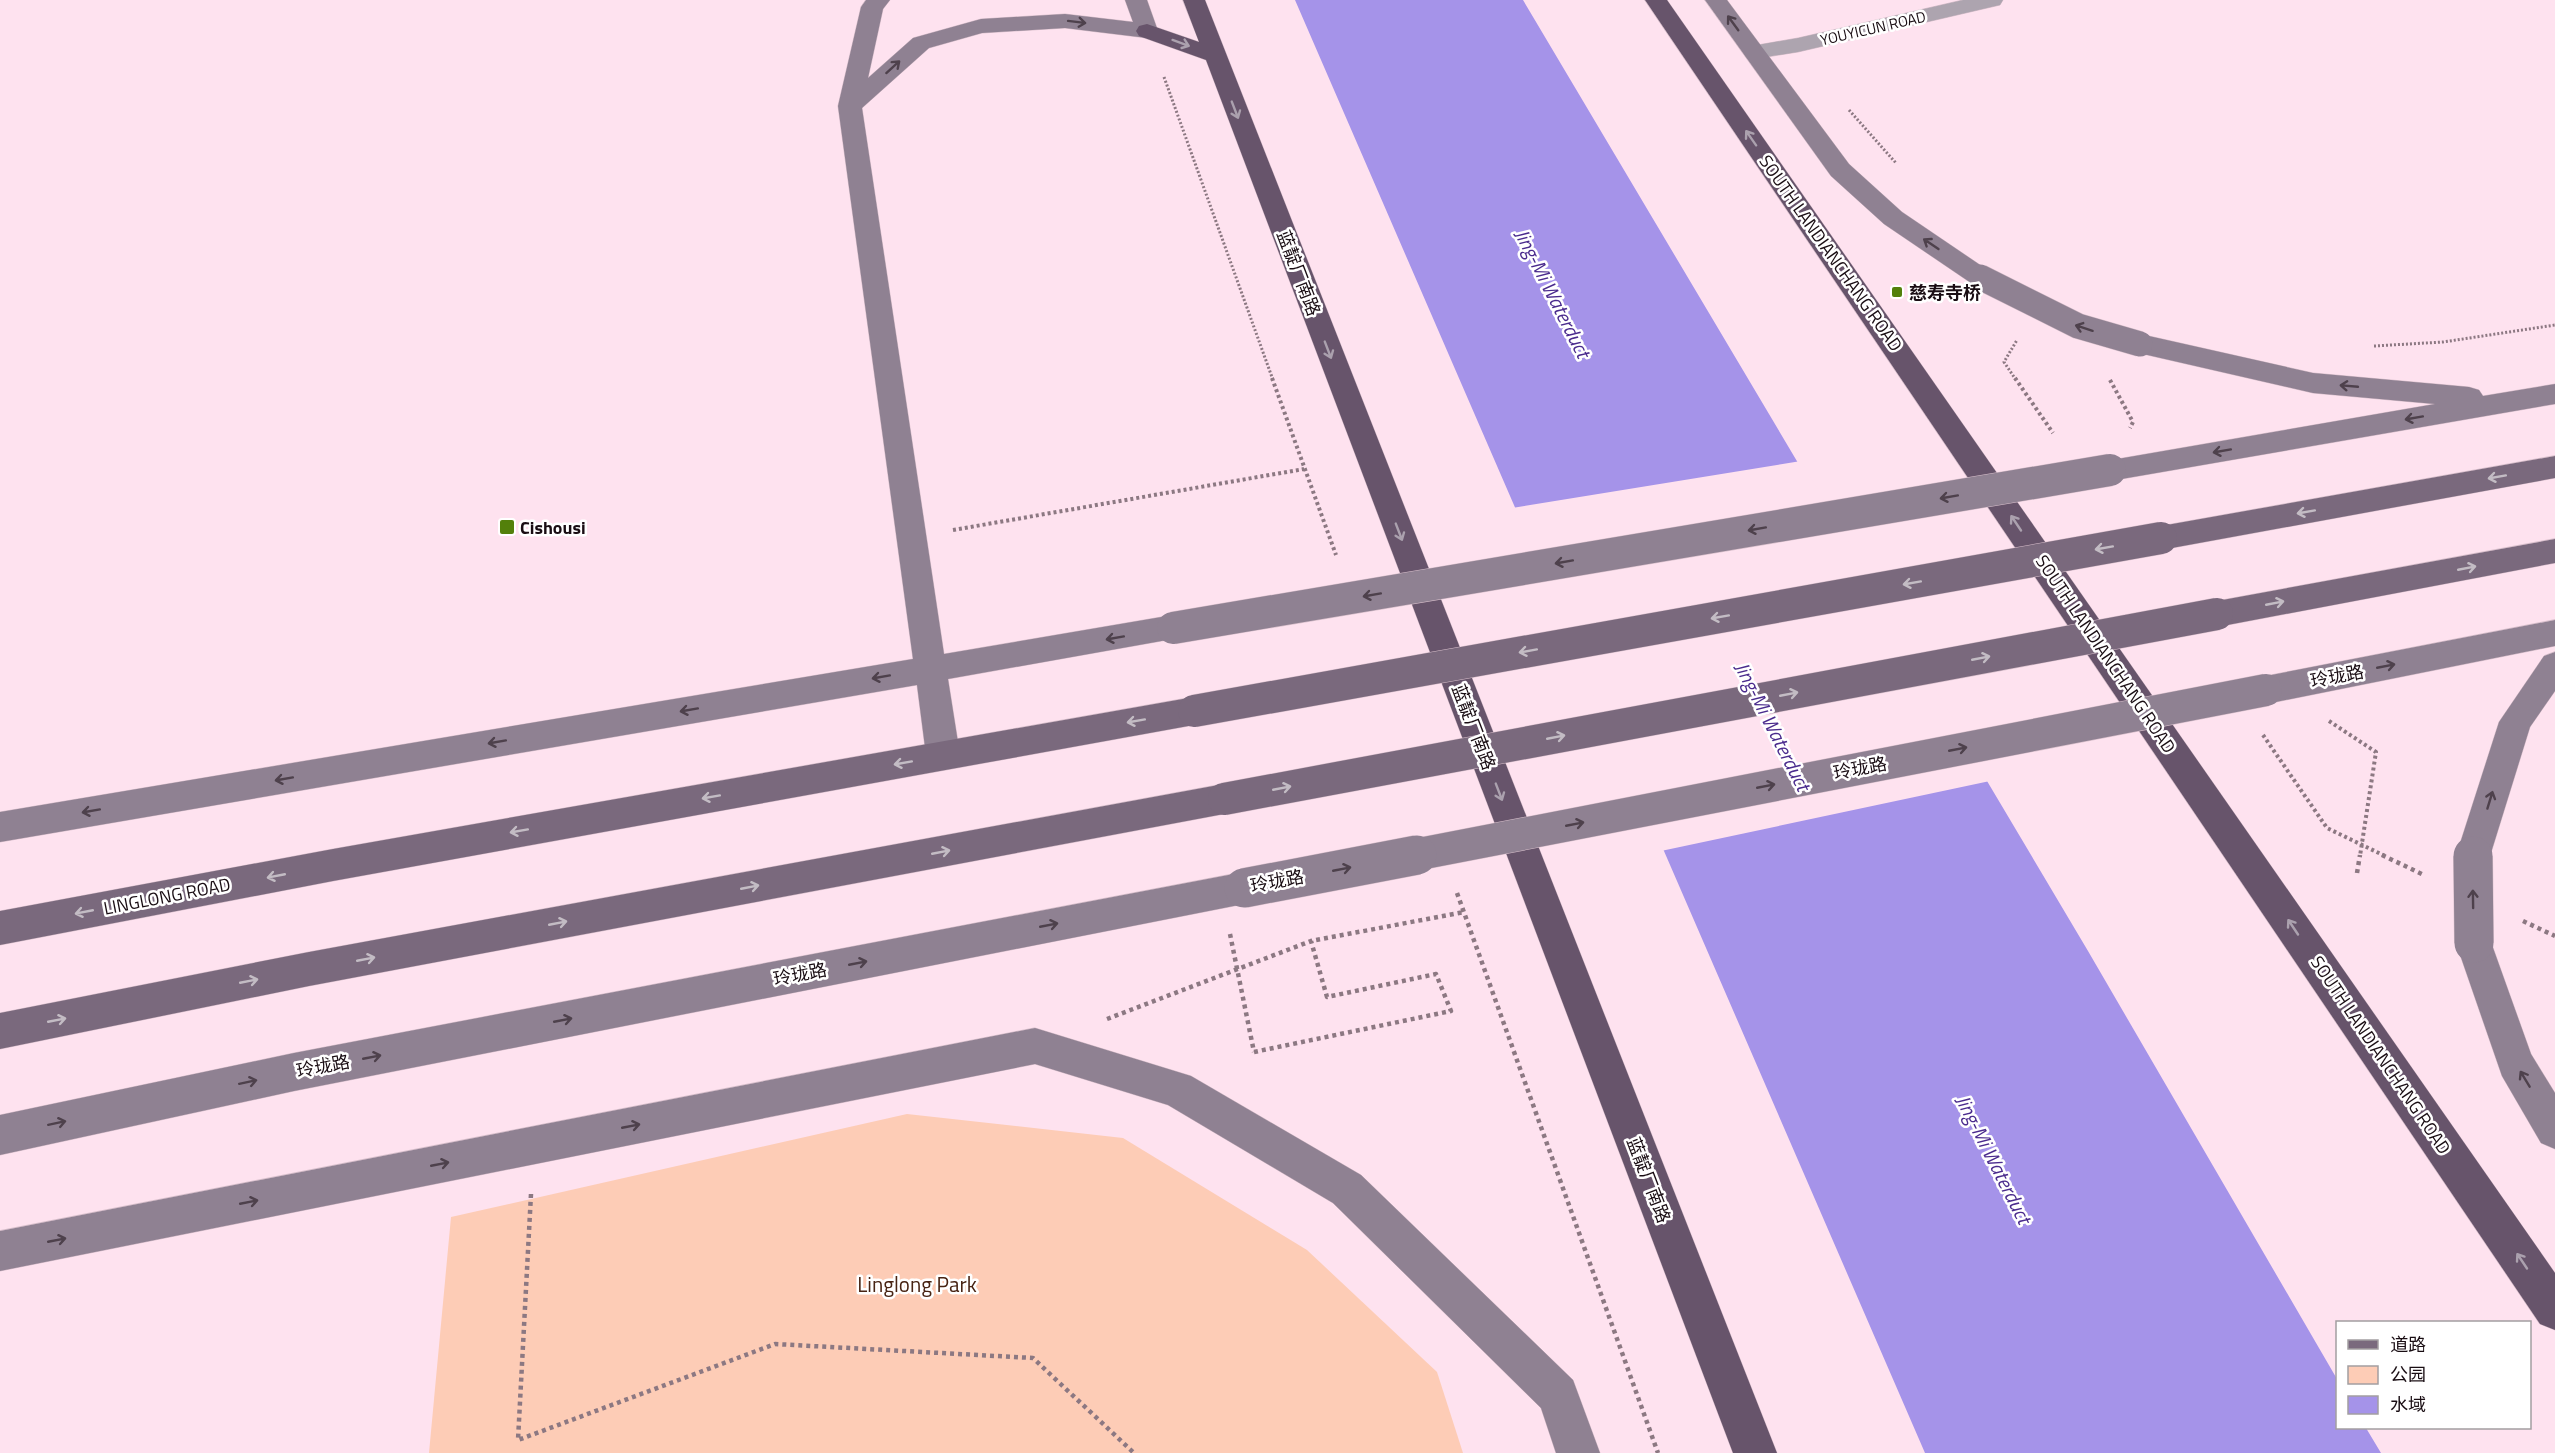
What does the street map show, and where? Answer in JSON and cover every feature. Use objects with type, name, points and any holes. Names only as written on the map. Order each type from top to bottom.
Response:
[{"type":"highway","name":"蓝靛厂南路","points":[[1194,0],[1755,1453]]},
{"type":"highway","name":"SOUTH LANDIANCHANG ROAD","points":[[1656,0],[2555,1309]]},
{"type":"highway","points":[[1147,31],[1214,55]]},
{"type":"main road","points":[[0,928],[333,865],[2555,467]]},
{"type":"main road","points":[[0,1031],[332,965],[2555,551]]},
{"type":"street","points":[[879,0],[872,7],[850,106],[943,755]]},
{"type":"street","points":[[850,106],[921,43],[981,26],[1065,21],[1147,31],[1136,0]]},
{"type":"street","points":[[1716,0],[1840,170],[1893,218],[1980,277],[2078,326],[2140,344],[2313,383],[2512,401]]},
{"type":"street","name":"YOUYICUN ROAD","points":[[1754,52],[1798,45],[1992,0]]},
{"type":"street","points":[[0,827],[2555,394]]},
{"type":"street","name":"玲珑路","points":[[0,1135],[294,1072],[2555,633]]},
{"type":"street","points":[[2555,665],[2515,722],[2473,856],[2474,943],[2515,1063],[2555,1129]]},
{"type":"street","points":[[0,1251],[1035,1046],[1177,1089],[1347,1189],[1558,1395],[1578,1453]]},
{"type":"path","points":[[2371,347],[2443,342],[2555,325]]},
{"type":"path","points":[[2103,376],[2113,381],[2133,422],[2110,470]]},
{"type":"path","points":[[911,537],[1304,469]]},
{"type":"path","points":[[2272,688],[2376,752],[2357,873]]},
{"type":"path","points":[[1233,890],[1254,1052],[1450,1011],[1436,974],[1327,997],[1311,941]]},
{"type":"path","points":[[1035,1046],[1311,941],[1464,912]]},
{"type":"path","points":[[533,1145],[518,1440],[775,1344],[1033,1358],[1134,1453]]},
{"type":"green space","name":"Linglong Park","points":[[907,1114],[1123,1138],[1307,1250],[1437,1372],[1463,1453],[429,1453],[451,1217]]},
{"type":"water","name":"Jing-Mi Waterduct","points":[[1295,0],[1523,0],[2088,951],[2336,1377],[2336,1429],[2367,1429],[2381,1453],[1925,1453]]},
{"type":"pier","points":[[1801,461],[1990,781],[1661,851],[1512,508]]},
{"type":"place","name":"慈寿寺桥","points":[[1897,292]]},
{"type":"place","name":"Cishousi","points":[[507,527]]}]
